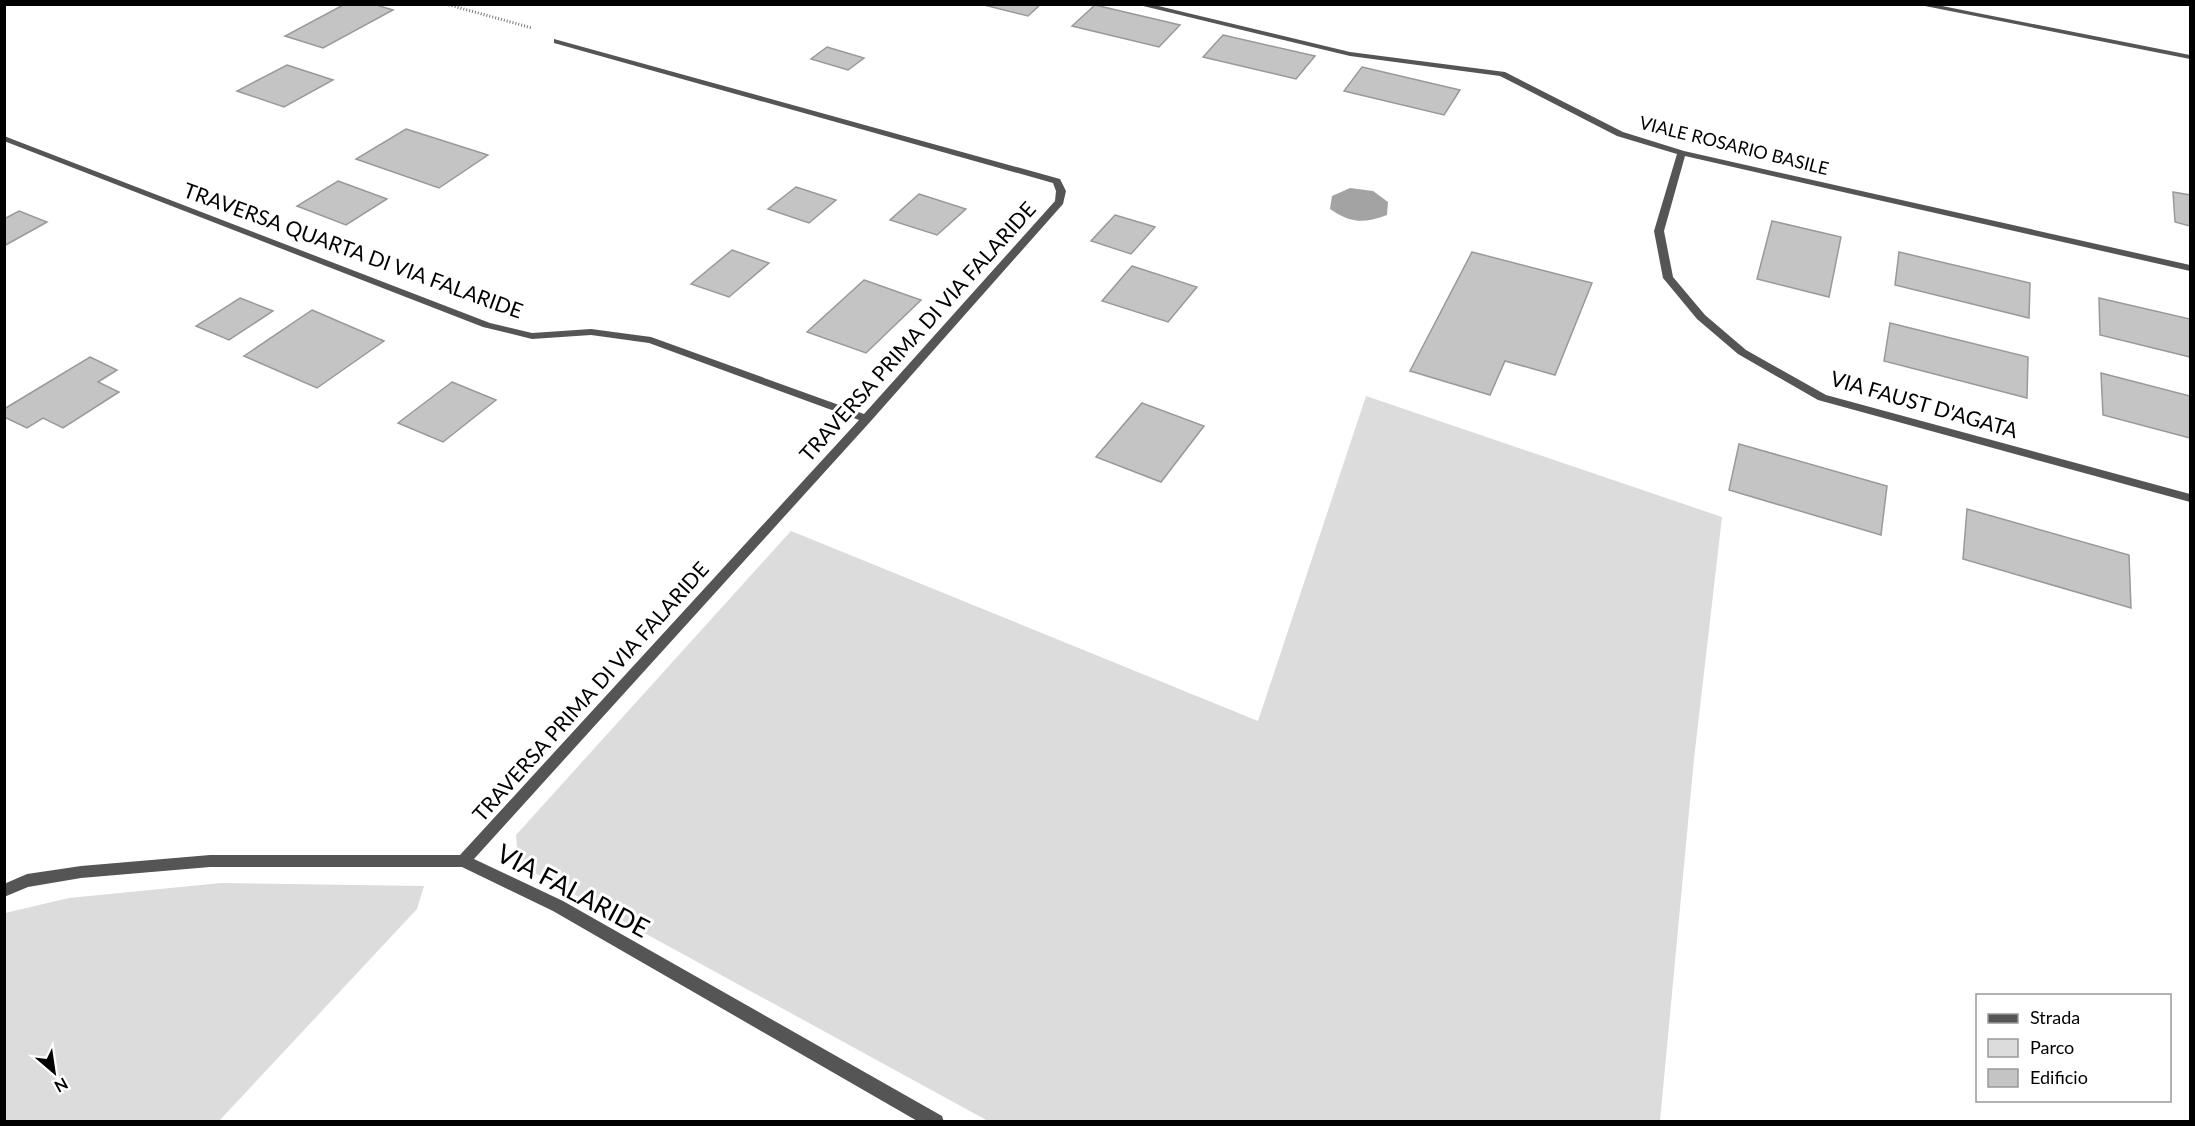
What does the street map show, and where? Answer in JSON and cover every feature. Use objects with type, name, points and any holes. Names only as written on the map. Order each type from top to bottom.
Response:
[{"type":"street","name":"VIALE ROSARIO BASILE","points":[[1138,4],[1350,54],[1502,74],[1620,134],[1683,153],[2190,268]]},
{"type":"street","points":[[1918,4],[2190,57]]},
{"type":"street","name":"TRAVERSA PRIMA DI VIA FALARIDE","points":[[463,861],[866,419],[1060,202],[1061,191],[1057,181],[557,41]]},
{"type":"street","name":"TRAVERSA QUARTA DI VIA FALARIDE","points":[[4,138],[487,325],[532,336],[591,332],[651,340],[866,419]]},
{"type":"street","name":"VIA FAUST D'AGATA","points":[[1683,153],[1659,231],[1668,278],[1701,317],[1742,352],[1822,398],[2190,498]]},
{"type":"street","name":"VIA FALARIDE","points":[[4,891],[27,882],[81,872],[210,861],[463,861],[558,906],[936,1122]]},
{"type":"path","points":[[446,4],[539,30],[557,41]]},
{"type":"green space","points":[[1366,396],[1722,517],[1694,759],[1660,1121],[988,1121],[522,866],[516,835],[791,531],[1258,721]]},
{"type":"green space","points":[[221,883],[424,886],[417,909],[219,1121],[5,1121],[5,913],[69,898]]},
{"type":"shaded area","points":[[1350,188],[1373,191],[1388,202],[1387,215],[1357,221],[1330,209],[1332,196]]},
{"type":"building","points":[[345,4],[373,4],[393,10],[323,48],[285,36]]},
{"type":"building","points":[[980,4],[1041,4],[1028,16]]},
{"type":"building","points":[[1095,5],[1180,25],[1159,47],[1072,26]]},
{"type":"building","points":[[1223,35],[1315,56],[1296,79],[1203,57]]},
{"type":"building","points":[[827,47],[864,58],[848,70],[811,59]]},
{"type":"building","points":[[287,65],[333,80],[284,107],[237,91]]},
{"type":"building","points":[[1362,67],[1460,90],[1444,115],[1344,91]]},
{"type":"building","points":[[406,129],[488,155],[439,188],[356,159]]},
{"type":"building","points":[[338,181],[387,199],[346,225],[297,206]]},
{"type":"building","points":[[796,187],[836,200],[809,223],[768,209]]},
{"type":"building","points":[[2173,192],[2190,195],[2190,226],[2175,222]]},
{"type":"building","points":[[919,194],[966,209],[937,235],[890,220]]},
{"type":"building","points":[[19,211],[47,222],[4,246],[4,219]]},
{"type":"building","points":[[1115,215],[1155,227],[1131,254],[1091,241]]},
{"type":"building","points":[[1772,221],[1841,237],[1829,297],[1757,279]]},
{"type":"building","points":[[732,250],[769,263],[729,297],[691,284]]},
{"type":"building","points":[[1472,252],[1592,283],[1555,375],[1505,361],[1490,395],[1410,371]]},
{"type":"building","points":[[1899,252],[2030,283],[2029,318],[1895,285]]},
{"type":"building","points":[[1132,266],[1197,287],[1168,322],[1102,301]]},
{"type":"building","points":[[864,280],[921,300],[866,353],[807,332]]},
{"type":"building","points":[[240,298],[273,311],[229,340],[196,326]]},
{"type":"building","points":[[2099,298],[2190,319],[2190,357],[2100,335]]},
{"type":"building","points":[[312,310],[384,341],[317,388],[244,356]]},
{"type":"building","points":[[1890,323],[2028,357],[2027,398],[1884,361]]},
{"type":"building","points":[[90,357],[117,370],[98,382],[119,392],[63,428],[43,418],[27,428],[4,417],[4,409]]},
{"type":"building","points":[[2101,373],[2190,396],[2190,438],[2103,415]]},
{"type":"building","points":[[452,382],[496,400],[443,442],[398,423]]},
{"type":"building","points":[[1142,403],[1204,426],[1161,482],[1096,457]]},
{"type":"building","points":[[1739,444],[1887,486],[1881,535],[1729,490]]},
{"type":"building","points":[[1967,509],[2129,555],[2131,608],[1963,559]]}]
